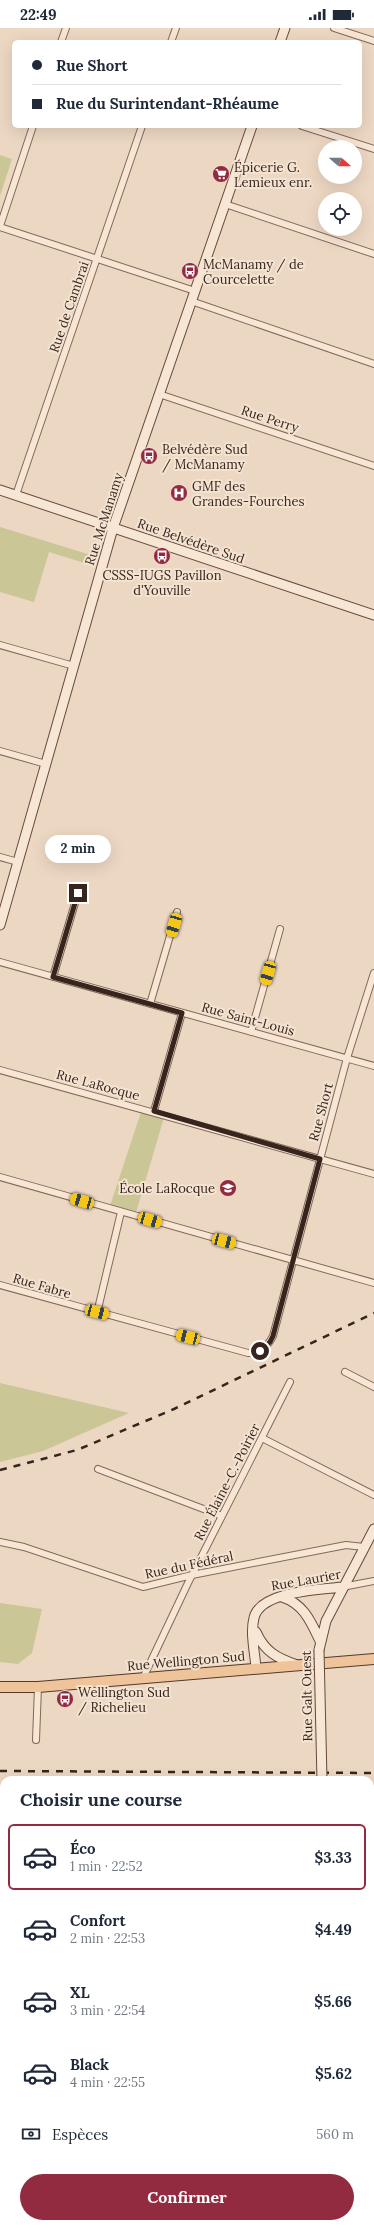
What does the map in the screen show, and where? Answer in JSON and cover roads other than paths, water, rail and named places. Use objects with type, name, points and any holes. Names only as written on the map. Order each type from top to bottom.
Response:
[{"type":"main road","name":"Rue Wellington Sud","points":[[0,1687],[38,1687],[374,1659]]},
{"type":"street","points":[[62,40],[66,28]]},
{"type":"street","points":[[172,40],[176,28]]},
{"type":"street","points":[[281,40],[285,28]]},
{"type":"street","points":[[334,28],[374,41]]},
{"type":"street","points":[[32,128],[0,226],[195,291]]},
{"type":"street","name":"Rue de Cambrai","points":[[16,495],[141,128]]},
{"type":"street","name":"Rue McManamy","points":[[0,925],[113,528],[251,128]]},
{"type":"street","points":[[308,128],[374,149]]},
{"type":"street","points":[[224,204],[374,254]]},
{"type":"street","points":[[191,301],[374,364]]},
{"type":"street","name":"Rue Perry","points":[[159,394],[374,466]]},
{"type":"street","name":"Rue Belvédère Sud","points":[[0,490],[374,615]]},
{"type":"street","points":[[0,645],[74,666]]},
{"type":"street","points":[[0,751],[46,764]]},
{"type":"street","points":[[0,857],[18,862]]},
{"type":"street","points":[[53,977],[78,893]]},
{"type":"street","points":[[150,1004],[178,912]]},
{"type":"street","points":[[252,1032],[280,929]]},
{"type":"street","name":"Rue Saint-Louis","points":[[0,962],[374,1066]]},
{"type":"street","name":"Rue Short","points":[[264,1349],[273,1336],[347,1058],[374,973]]},
{"type":"street","points":[[154,1111],[182,1013]]},
{"type":"street","name":"Rue LaRocque","points":[[0,1070],[154,1111],[374,1174]]},
{"type":"street","points":[[0,1177],[374,1283]]},
{"type":"street","points":[[97,1312],[121,1212]]},
{"type":"street","name":"Rue Fabre","points":[[0,1285],[248,1353],[255,1353],[264,1349]]},
{"type":"street","points":[[345,1372],[374,1387]]},
{"type":"street","name":"Rue Élaine-C.-Poirier","points":[[143,1678],[192,1575],[290,1382]]},
{"type":"street","points":[[262,1438],[374,1494]]},
{"type":"street","points":[[98,1469],[222,1516]]},
{"type":"street","name":"Rue Galt Ouest","points":[[322,1776],[319,1645],[326,1621],[342,1587],[374,1528]]},
{"type":"street","name":"Rue du Fédéral","points":[[0,1542],[24,1547],[143,1587],[192,1575],[346,1545],[364,1547]]},
{"type":"street","name":"Rue Laurier","points":[[256,1668],[253,1625],[254,1618],[262,1605],[279,1596],[374,1581]]},
{"type":"street","points":[[279,1596],[291,1600],[304,1611],[319,1645]]},
{"type":"street","points":[[253,1625],[265,1648],[274,1657],[297,1665]]},
{"type":"street","points":[[36,1740],[38,1687]]},
{"type":"railway","points":[[0,1470],[77,1450],[174,1409],[374,1313]]},
{"type":"railway","points":[[0,1771],[374,1773]]},
{"type":"place","name":"Épicerie G. Lemieux enr.","points":[[221,174]]},
{"type":"place","name":"McManamy / de Courcelette","points":[[190,271]]},
{"type":"place","name":"Belvédère Sud / McManamy","points":[[149,456]]},
{"type":"place","name":"GMF des Grandes-Fourches","points":[[179,493]]},
{"type":"place","name":"CSSS-IUGS Pavillon d'Youville","points":[[162,556]]},
{"type":"place","name":"École LaRocque","points":[[228,1188]]},
{"type":"place","name":"Wellington Sud / Richelieu","points":[[65,1699]]}]
